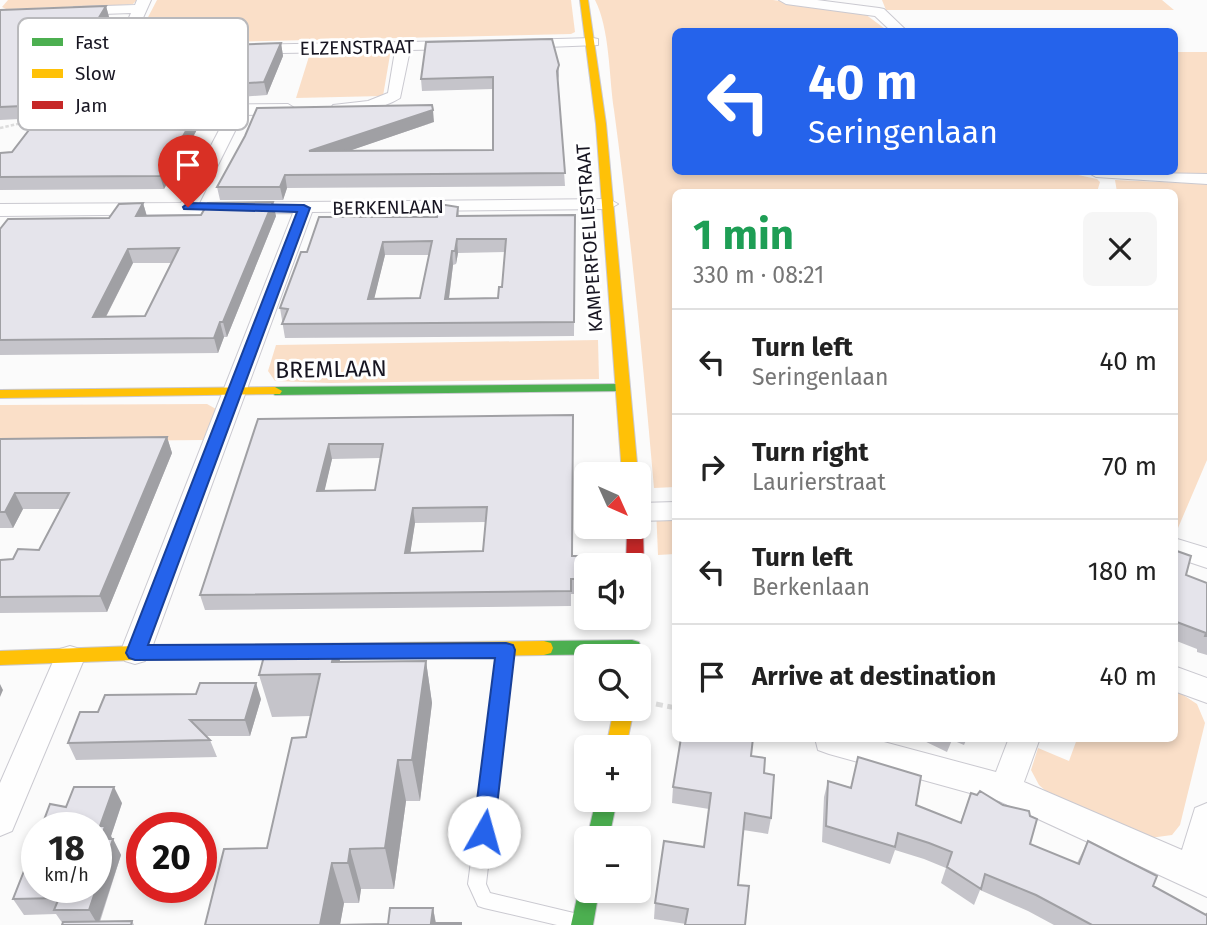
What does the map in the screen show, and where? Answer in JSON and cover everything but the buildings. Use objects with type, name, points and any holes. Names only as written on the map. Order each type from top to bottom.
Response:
[{"type":"street","name":"KAMPERFOELIESTRAAT","points":[[584,0],[593,42],[609,204],[620,387],[629,462]]},
{"type":"street","points":[[786,0],[878,12],[896,28]]},
{"type":"street","points":[[56,12],[141,4]]},
{"type":"street","points":[[511,44],[593,42]]},
{"type":"street","name":"ELZENSTRAAT","points":[[248,49],[471,45]]},
{"type":"street","points":[[328,108],[368,107],[382,103],[394,95],[403,46]]},
{"type":"street","points":[[248,110],[302,108]]},
{"type":"street","points":[[188,207],[227,130]]},
{"type":"street","points":[[1144,175],[1207,179]]},
{"type":"street","name":"BERKENLAAN","points":[[0,210],[609,204]]},
{"type":"street","points":[[135,653],[304,208]]},
{"type":"street","name":"BREMLAAN","points":[[0,394],[234,394],[620,387]]},
{"type":"street","points":[[651,512],[672,511]]},
{"type":"street","points":[[1178,548],[1207,558]]},
{"type":"street","points":[[0,658],[135,653],[574,651]]},
{"type":"street","points":[[0,821],[70,657]]},
{"type":"street","points":[[1178,680],[1207,691]]},
{"type":"street","points":[[833,742],[1005,789],[1200,877],[1207,818]]},
{"type":"street","points":[[1005,789],[1024,742]]},
{"type":"street","points":[[582,924],[586,903]]},
{"type":"lane","points":[[506,650],[477,884],[484,900],[582,924]]},
{"type":"path","points":[[0,128],[18,124]]},
{"type":"shaded area","points":[[8,0],[137,0],[133,4],[119,5],[2,7]]},
{"type":"shaded area","points":[[157,0],[571,0],[575,32],[248,41],[248,18],[148,18]]},
{"type":"shaded area","points":[[595,0],[773,0],[865,14],[884,28],[672,28],[672,175],[1078,175],[1097,179],[1100,182],[1098,189],[672,189],[672,487],[654,488],[626,204],[608,54]]},
{"type":"shaded area","points":[[882,0],[1162,0],[1174,10],[886,10]]},
{"type":"shaded area","points":[[391,49],[383,96],[296,98],[311,50]]},
{"type":"shaded area","points":[[1178,52],[1207,52],[1207,174],[1178,173]]},
{"type":"shaded area","points":[[1115,180],[1207,184],[1207,460],[1178,528],[1178,189],[1116,189]]},
{"type":"shaded area","points":[[598,340],[599,379],[330,383],[275,381],[268,371],[276,345]]},
{"type":"shaded area","points":[[207,404],[216,409],[203,440],[0,442],[0,405]]},
{"type":"shaded area","points":[[656,508],[672,508],[672,554],[658,555]]},
{"type":"shaded area","points":[[1178,692],[1197,704],[1205,723],[1180,825],[1172,835],[1150,838],[1048,793],[1039,785],[1031,770],[1038,748],[1069,761],[1076,742],[1178,742]]},
{"type":"traffic: fast","points":[[275,391],[620,388]]},
{"type":"traffic: fast","points":[[544,648],[574,648]]},
{"type":"traffic: fast","points":[[601,826],[603,812]]},
{"type":"traffic: fast","points":[[582,925],[586,903]]},
{"type":"traffic: slow","points":[[584,0],[601,124],[629,462]]},
{"type":"traffic: slow","points":[[0,394],[275,391]]},
{"type":"traffic: slow","points":[[0,658],[135,653],[544,648]]},
{"type":"traffic: slow","points":[[619,735],[621,721]]},
{"type":"traffic: jam","points":[[635,539],[635,553]]},
{"type":"route","points":[[188,207],[304,208],[135,653],[506,650],[484,832]]}]
